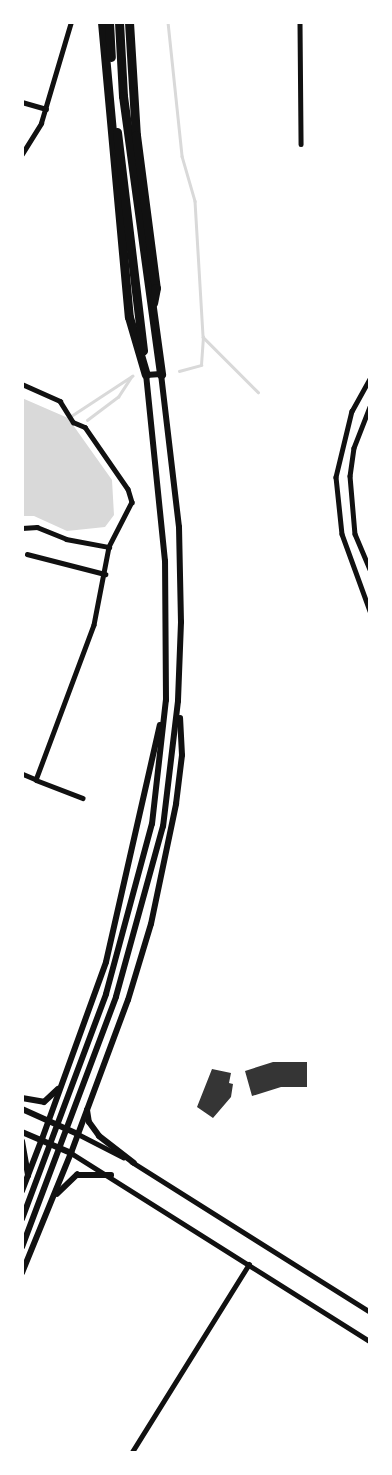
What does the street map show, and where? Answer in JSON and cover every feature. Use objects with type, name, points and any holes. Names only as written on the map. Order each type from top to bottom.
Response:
[{"type":"highway","points":[[102,22],[129,317],[146,375]]},
{"type":"highway","points":[[109,22],[118,142],[146,375]]},
{"type":"highway","points":[[119,22],[124,105],[161,374]]},
{"type":"highway","points":[[129,22],[136,135],[156,288],[152,311]]},
{"type":"main road","points":[[22,1132],[42,1139],[70,1153],[128,1000],[167,856],[182,755],[178,701],[181,561],[161,374],[146,375],[165,561],[166,700],[152,824],[106,994],[22,1219]]},
{"type":"main road","points":[[42,1139],[65,1077],[125,894],[166,700]]},
{"type":"main road","points":[[22,1247],[116,997],[163,826],[178,701]]},
{"type":"main road","points":[[22,1098],[44,1102],[65,1077]]},
{"type":"main road","points":[[87,1108],[89,1122],[99,1136],[134,1163]]},
{"type":"main road","points":[[22,1110],[78,1134]]},
{"type":"main road","points":[[22,1141],[28,1176]]},
{"type":"street","points":[[22,154],[46,109],[71,22]]},
{"type":"street","points":[[300,22],[301,144]]},
{"type":"street","points":[[22,102],[46,109]]},
{"type":"street","points":[[370,379],[352,411],[336,478],[342,534],[370,611]]},
{"type":"street","points":[[22,384],[60,401],[73,422],[85,427],[130,494],[131,506],[109,547],[94,625],[36,780]]},
{"type":"street","points":[[370,407],[354,448],[350,476],[355,534],[370,570]]},
{"type":"street","points":[[22,528],[34,526],[66,539],[109,547]]},
{"type":"street","points":[[27,554],[105,574]]},
{"type":"street","points":[[22,774],[84,798]]},
{"type":"street","points":[[78,1134],[134,1163],[370,1312]]},
{"type":"street","points":[[22,1191],[42,1139]]},
{"type":"street","points":[[22,1274],[70,1153],[111,1175],[370,1341]]},
{"type":"street","points":[[53,1199],[77,1175],[111,1175]]},
{"type":"street","points":[[132,1452],[250,1264]]},
{"type":"shaded area","points":[[22,398],[68,418],[112,480],[114,515],[105,527],[67,531],[34,516],[23,516]]},
{"type":"building","points":[[273,1062],[307,1062],[307,1087],[281,1087],[252,1096],[245,1071]]},
{"type":"building","points":[[212,1069],[231,1073],[229,1083],[233,1084],[231,1097],[213,1118],[197,1107]]},
{"type":"waterway","points":[[168,22],[182,156],[195,201],[203,337],[258,392]]},
{"type":"waterway","points":[[179,371],[201,365],[203,337]]},
{"type":"waterway","points":[[68,418],[132,376]]},
{"type":"waterway","points":[[87,420],[118,397],[131,377]]}]
